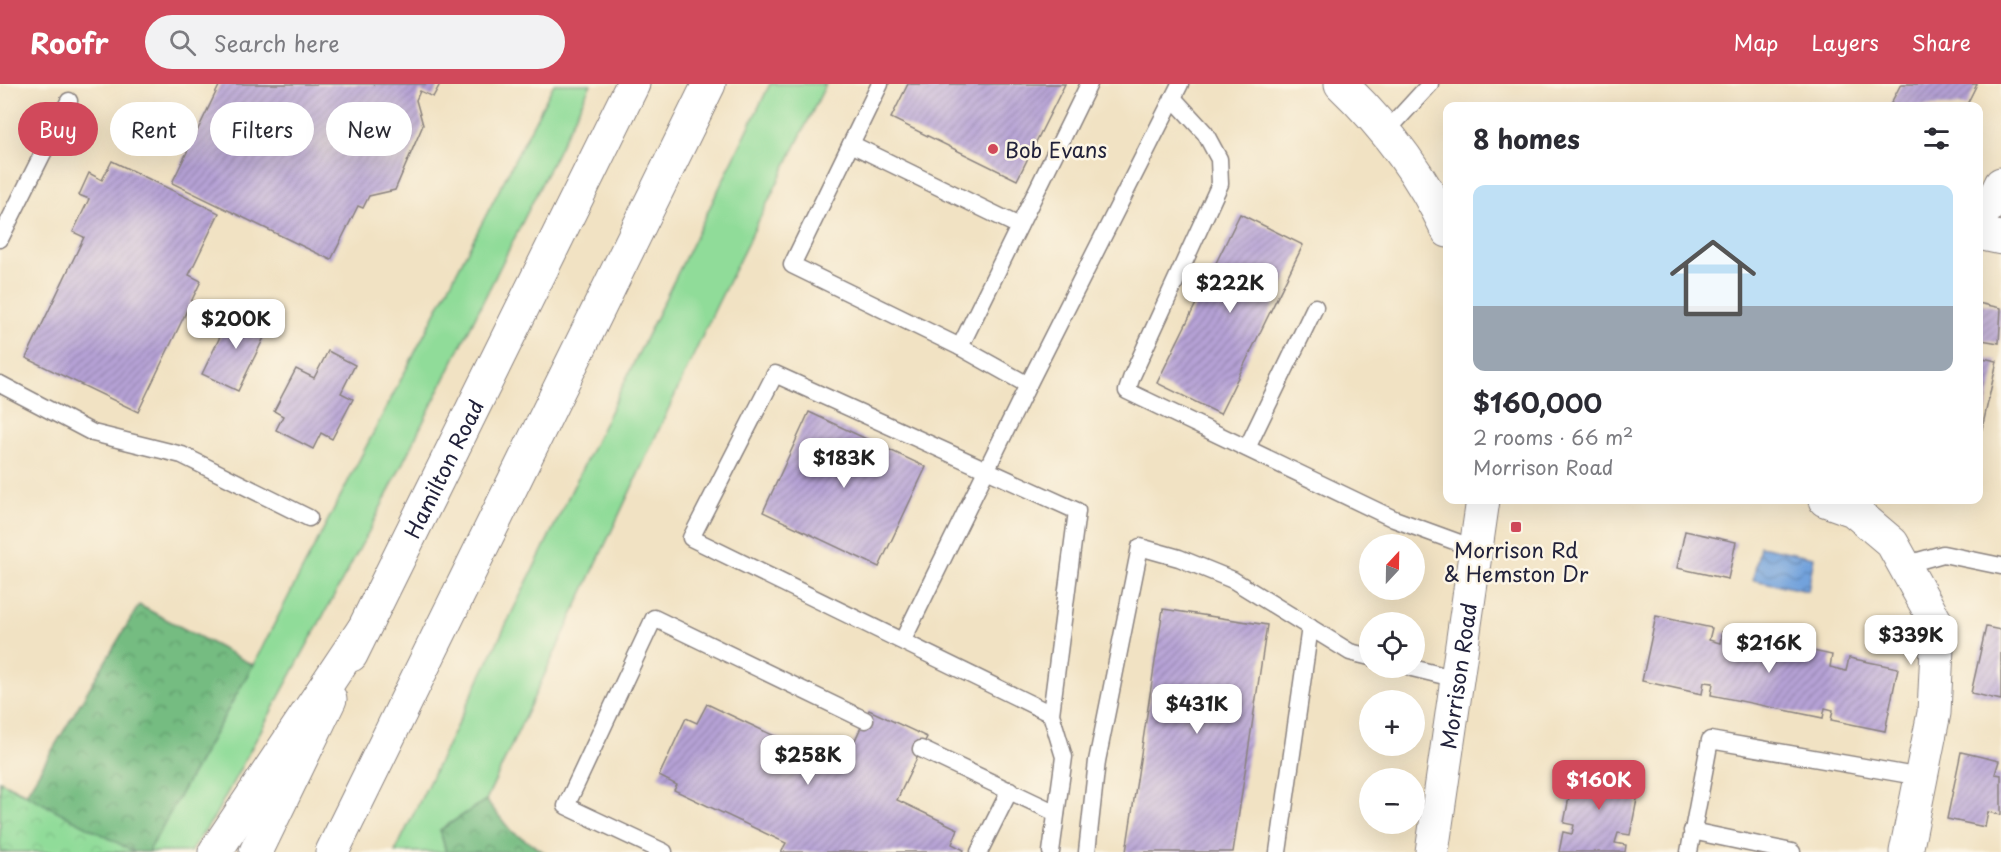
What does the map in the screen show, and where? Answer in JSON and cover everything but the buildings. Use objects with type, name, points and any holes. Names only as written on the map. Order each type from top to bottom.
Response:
[{"type":"main road","name":"Hamilton Road","points":[[255,852],[633,84]]},
{"type":"main road","points":[[332,852],[709,84]]},
{"type":"main road","points":[[1341,84],[1386,132],[1410,162],[1443,222]]},
{"type":"main road","points":[[1983,212],[1993,201],[2001,184]]},
{"type":"main road","points":[[1983,234],[2001,238]]},
{"type":"main road","name":"Morrison Road","points":[[1432,852],[1482,504]]},
{"type":"main road","points":[[1836,504],[1853,510],[1892,543],[1938,626],[1934,713],[1906,852]]},
{"type":"main road","points":[[215,852],[363,630]]},
{"type":"lane","points":[[880,84],[792,265],[960,347],[1028,385]]},
{"type":"lane","points":[[960,347],[1089,84]]},
{"type":"lane","points":[[1386,132],[1430,84]]},
{"type":"lane","points":[[903,640],[1176,91],[1205,133],[1219,159],[1220,184],[1132,375],[1127,391],[1394,519],[1476,549]]},
{"type":"lane","points":[[0,239],[69,101]]},
{"type":"lane","points":[[851,144],[1020,226]]},
{"type":"lane","points":[[1247,448],[1315,307]]},
{"type":"lane","points":[[1051,714],[691,538],[774,374],[1077,511],[1051,714],[1064,757],[1051,852]]},
{"type":"lane","points":[[0,384],[93,433],[182,454],[309,518]]},
{"type":"lane","points":[[1087,852],[1097,760],[1140,547],[1179,558],[1233,580],[1350,652],[1359,654]]},
{"type":"lane","points":[[1904,565],[1942,554],[2001,566]]},
{"type":"lane","points":[[664,852],[566,806],[654,618],[865,720]]},
{"type":"lane","points":[[1278,852],[1310,627]]},
{"type":"lane","points":[[1425,671],[1457,679]]},
{"type":"lane","points":[[1689,852],[1710,741],[1921,777]]},
{"type":"lane","points":[[921,749],[1056,813]]},
{"type":"lane","points":[[979,852],[1010,790]]},
{"type":"lane","points":[[1692,831],[1792,852]]},
{"type":"green space","points":[[554,84],[591,84],[369,531],[213,819],[190,852],[148,852],[253,665]]},
{"type":"green space","points":[[770,84],[826,84],[716,307],[486,800],[440,830],[446,852],[395,852]]},
{"type":"green space","points":[[139,605],[253,665],[148,852],[0,852],[0,781],[26,794]]},
{"type":"green space","points":[[0,781],[135,852],[0,852]]},
{"type":"green space","points":[[486,800],[511,831],[544,852],[446,852],[440,830]]},
{"type":"water","points":[[1760,546],[1814,557],[1808,591],[1753,580]]},
{"type":"place","name":"Bob Evans","points":[[993,149]]},
{"type":"place","name":"Morrison Rd & Hemston Dr","points":[[1516,527]]}]
